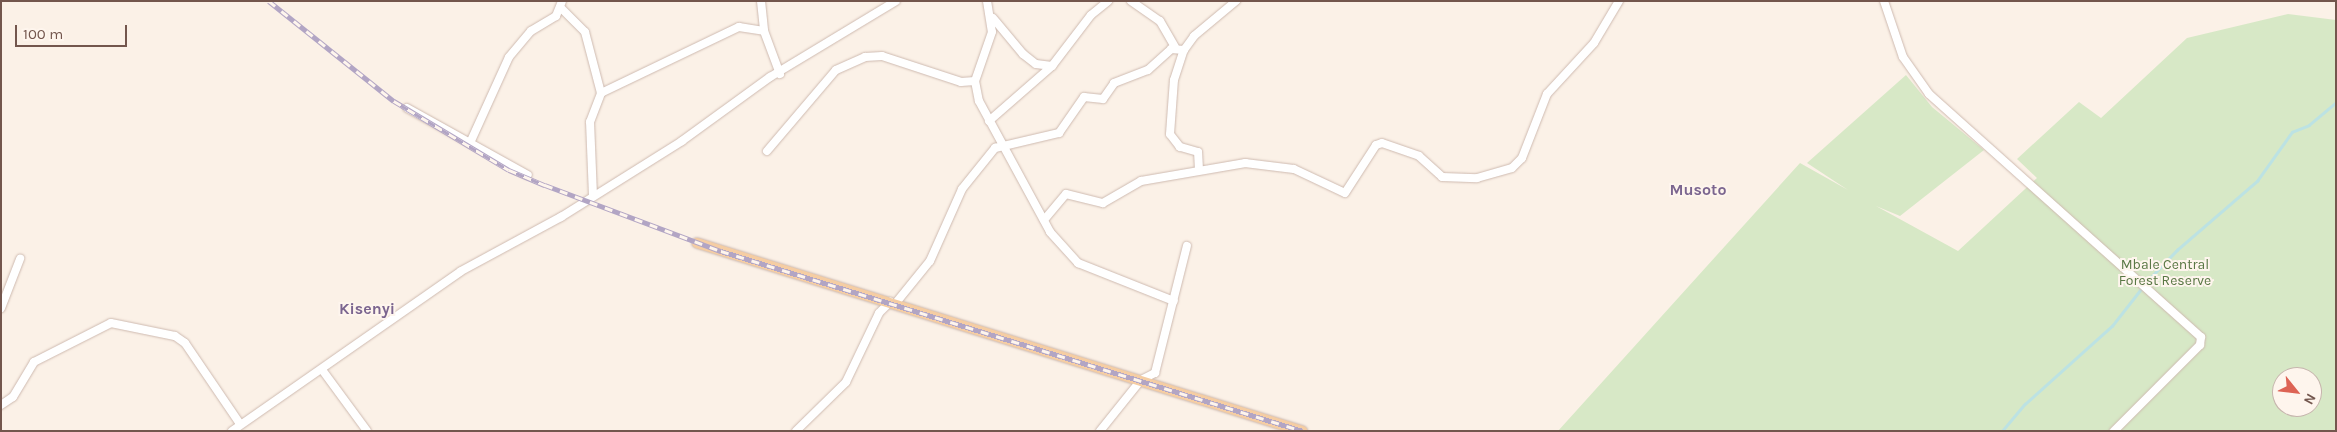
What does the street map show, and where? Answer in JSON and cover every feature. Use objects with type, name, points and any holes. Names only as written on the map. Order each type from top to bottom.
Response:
[{"type":"main road","points":[[697,243],[1302,431]]},
{"type":"street","points":[[761,1],[764,31],[780,74]]},
{"type":"street","points":[[232,431],[323,371],[460,271],[593,196],[896,1]]},
{"type":"street","points":[[988,1],[993,18],[1023,54],[1036,64],[1052,66]]},
{"type":"street","points":[[989,120],[1052,66],[1091,14],[1108,1]]},
{"type":"street","points":[[1131,1],[1160,21],[1174,47],[1184,50]]},
{"type":"street","points":[[1199,170],[1198,152],[1180,146],[1168,126],[1174,80],[1184,50],[1203,26],[1236,1]]},
{"type":"street","points":[[1044,220],[1066,194],[1103,203],[1141,181],[1245,163],[1278,164],[1345,193],[1376,144],[1382,143],[1419,156],[1442,176],[1477,178],[1512,168],[1522,158],[1547,94],[1594,43],[1619,1]]},
{"type":"street","points":[[1884,1],[1903,57],[1929,94],[2201,337],[2200,345],[2114,431]]},
{"type":"street","points":[[470,144],[509,57],[531,31],[562,5],[584,32],[601,93],[590,122],[593,196]]},
{"type":"street","points":[[993,18],[975,81],[989,120],[1001,145],[1058,244],[1078,263],[1174,301]]},
{"type":"street","points":[[601,93],[739,27],[764,31]]},
{"type":"street","points":[[796,431],[846,382],[880,313],[892,303],[930,261],[970,176],[1001,145],[1059,133],[1084,98],[1103,98],[1114,83],[1141,73],[1174,47]]},
{"type":"street","points":[[768,151],[836,70],[865,57],[882,56],[961,82],[975,81]]},
{"type":"street","points":[[407,108],[528,175]]},
{"type":"street","points":[[1100,431],[1142,380],[1155,373],[1159,364],[1187,246]]},
{"type":"street","points":[[1,308],[20,259]]},
{"type":"street","points":[[1,405],[13,397],[34,362],[111,323],[175,336],[185,343],[240,424]]},
{"type":"street","points":[[323,371],[367,431]]},
{"type":"green space","name":"Mbale Central Forest Reserve","points":[[2288,14],[2336,20],[2336,431],[1558,431],[1800,163],[1848,190],[1807,163],[1906,75],[1932,107],[1984,150],[1900,216],[1876,206],[1958,251],[2037,178],[2017,159],[2079,102],[2101,118],[2187,38]]},
{"type":"waterway","points":[[2148,280],[2177,250],[2257,181],[2292,132],[2309,125],[2336,102]]},
{"type":"waterway","points":[[2002,431],[2025,404],[2112,326],[2141,289]]},
{"type":"railway","points":[[269,1],[394,101],[509,170],[545,185],[721,251],[1303,431]]},
{"type":"district","name":"Musoto","points":[[1698,190]]},
{"type":"district","name":"Kisenyi","points":[[367,309]]}]
